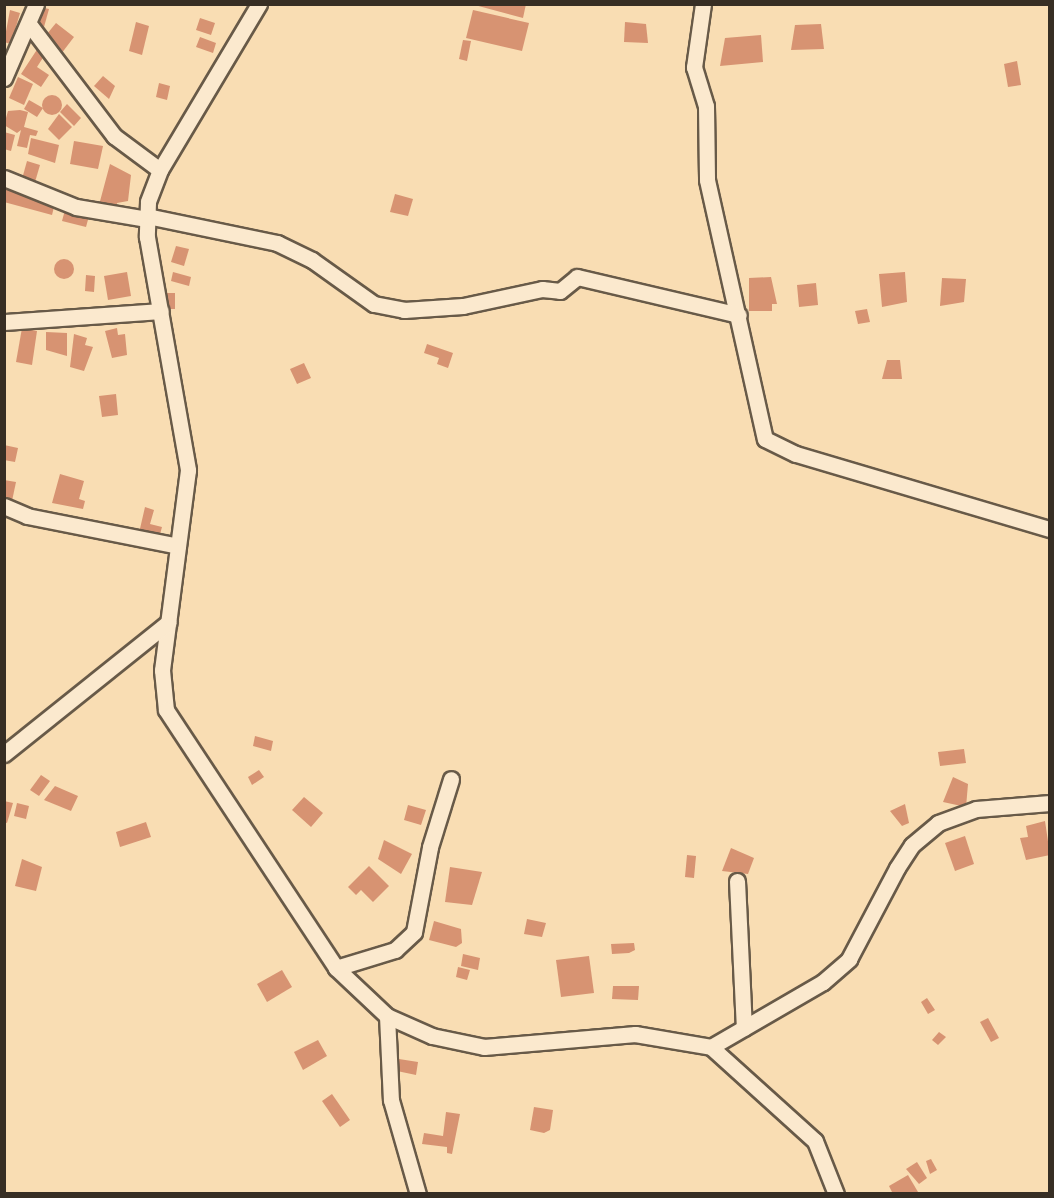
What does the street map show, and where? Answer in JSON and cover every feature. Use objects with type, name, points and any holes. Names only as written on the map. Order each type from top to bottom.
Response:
[{"type":"street","points":[[4,78],[10,53],[29,24],[36,4]]},
{"type":"street","points":[[259,4],[160,170],[147,218],[188,470],[162,670],[166,710],[336,968],[387,1016],[432,1036],[484,1047],[635,1034],[711,1047],[815,1140],[836,1194]]},
{"type":"street","points":[[703,4],[694,67],[706,106],[707,180],[739,315],[765,440],[796,454],[1050,529]]},
{"type":"street","points":[[29,24],[114,136],[160,170]]},
{"type":"street","points":[[4,178],[76,207],[277,243],[312,260],[374,304],[404,310],[463,306],[542,289],[560,291],[577,278],[739,315]]},
{"type":"street","points":[[4,322],[161,311]]},
{"type":"street","points":[[4,506],[27,516],[178,546]]},
{"type":"street","points":[[4,754],[141,640],[169,622]]},
{"type":"street","points":[[336,968],[395,950],[414,932],[430,847],[451,779]]},
{"type":"street","points":[[711,1047],[823,982],[849,959],[897,868],[912,845],[938,823],[976,809],[1050,803]]},
{"type":"street","points":[[737,881],[744,1028]]},
{"type":"street","points":[[387,1016],[391,1100],[418,1194]]},
{"type":"building","points":[[471,4],[526,4],[523,18]]},
{"type":"building","points":[[40,7],[49,9],[44,27],[36,24]]},
{"type":"building","points":[[10,10],[20,13],[11,44],[4,42]]},
{"type":"building","points":[[473,10],[529,23],[522,51],[466,38]]},
{"type":"building","points":[[200,18],[215,23],[211,35],[196,30]]},
{"type":"building","points":[[136,22],[149,26],[142,55],[129,51]]},
{"type":"building","points":[[625,22],[646,24],[648,43],[624,42]]},
{"type":"building","points":[[56,23],[74,37],[61,54],[42,40]]},
{"type":"building","points":[[821,24],[824,49],[791,50],[795,25]]},
{"type":"building","points":[[761,35],[763,62],[720,66],[725,38]]},
{"type":"building","points":[[200,37],[216,43],[213,53],[196,47]]},
{"type":"building","points":[[463,40],[471,41],[467,61],[459,59]]},
{"type":"building","points":[[38,48],[46,53],[37,67],[49,75],[41,87],[21,74]]},
{"type":"building","points":[[1017,61],[1021,85],[1008,87],[1004,64]]},
{"type":"building","points":[[103,76],[115,86],[109,99],[94,86]]},
{"type":"building","points":[[18,77],[33,84],[24,105],[9,98]]},
{"type":"building","points":[[159,83],[170,86],[167,100],[156,97]]},
{"type":"building","points":[[52,95],[59,98],[62,105],[59,112],[52,115],[45,112],[42,105],[45,98]]},
{"type":"building","points":[[29,100],[43,108],[37,117],[24,109]]},
{"type":"building","points":[[67,104],[81,118],[74,126],[60,112]]},
{"type":"building","points":[[8,111],[28,112],[24,127],[38,131],[36,136],[30,135],[27,148],[17,146],[21,130],[17,133],[4,125]]},
{"type":"building","points":[[59,114],[72,127],[59,140],[48,129]]},
{"type":"building","points":[[4,132],[15,135],[11,151],[4,149]]},
{"type":"building","points":[[31,138],[59,145],[55,163],[28,154]]},
{"type":"building","points":[[74,141],[103,146],[98,169],[70,164]]},
{"type":"building","points":[[27,161],[40,165],[35,182],[22,179]]},
{"type":"building","points":[[110,164],[131,175],[128,201],[117,203],[116,209],[99,205]]},
{"type":"building","points":[[4,189],[55,203],[52,215],[4,202]]},
{"type":"building","points":[[395,194],[413,199],[408,216],[390,212]]},
{"type":"building","points":[[65,210],[89,216],[86,227],[62,221]]},
{"type":"building","points":[[176,246],[189,249],[184,266],[171,262]]},
{"type":"building","points":[[64,259],[71,262],[74,269],[71,276],[64,279],[57,276],[54,269],[57,262]]},
{"type":"building","points":[[127,272],[131,296],[108,300],[104,276]]},
{"type":"building","points":[[173,272],[191,277],[189,286],[171,281]]},
{"type":"building","points":[[905,272],[907,302],[882,307],[879,274]]},
{"type":"building","points":[[86,275],[95,276],[94,292],[85,291]]},
{"type":"building","points":[[771,277],[777,304],[772,304],[772,311],[749,311],[749,278]]},
{"type":"building","points":[[942,278],[966,279],[964,302],[940,306]]},
{"type":"building","points":[[816,283],[818,305],[799,307],[797,285]]},
{"type":"building","points":[[167,293],[175,293],[175,309],[167,309]]},
{"type":"building","points":[[867,309],[870,322],[858,324],[855,311]]},
{"type":"building","points":[[22,328],[37,331],[32,365],[16,362]]},
{"type":"building","points":[[117,328],[118,335],[125,334],[127,355],[112,358],[105,331]]},
{"type":"building","points":[[46,332],[67,333],[67,356],[46,350]]},
{"type":"building","points":[[74,334],[87,338],[85,345],[93,347],[84,371],[70,367]]},
{"type":"building","points":[[427,344],[453,353],[448,368],[437,364],[439,358],[424,353]]},
{"type":"building","points":[[887,360],[900,360],[902,379],[882,379]]},
{"type":"building","points":[[304,363],[311,378],[297,384],[290,369]]},
{"type":"building","points":[[116,394],[118,415],[102,417],[99,396]]},
{"type":"building","points":[[4,445],[18,448],[15,462],[4,460]]},
{"type":"building","points":[[60,474],[84,481],[79,499],[85,501],[83,509],[52,503]]},
{"type":"building","points":[[4,480],[16,482],[12,501],[4,500]]},
{"type":"building","points":[[145,507],[154,510],[150,524],[162,527],[159,538],[139,533]]},
{"type":"building","points":[[255,736],[273,741],[271,751],[253,746]]},
{"type":"building","points":[[964,749],[966,763],[940,766],[938,752]]},
{"type":"building","points":[[259,770],[264,777],[252,785],[248,777]]},
{"type":"building","points":[[41,775],[50,781],[39,796],[30,790]]},
{"type":"building","points":[[953,777],[968,784],[966,807],[943,802]]},
{"type":"building","points":[[55,786],[78,796],[71,811],[44,800]]},
{"type":"building","points":[[304,797],[323,813],[311,827],[292,810]]},
{"type":"building","points":[[4,801],[13,803],[7,823],[4,822]]},
{"type":"building","points":[[17,803],[29,806],[26,819],[14,816]]},
{"type":"building","points":[[905,804],[909,823],[902,826],[890,811]]},
{"type":"building","points":[[408,805],[426,810],[421,825],[404,820]]},
{"type":"building","points":[[1045,821],[1050,855],[1026,860],[1020,838],[1028,837],[1026,826]]},
{"type":"building","points":[[146,822],[151,837],[120,847],[116,832]]},
{"type":"building","points":[[965,836],[974,864],[955,871],[945,843]]},
{"type":"building","points":[[384,840],[412,854],[401,874],[378,859]]},
{"type":"building","points":[[731,848],[754,858],[748,874],[722,871]]},
{"type":"building","points":[[687,855],[696,856],[694,878],[685,877]]},
{"type":"building","points":[[22,859],[42,867],[36,891],[15,886]]},
{"type":"building","points":[[369,866],[389,886],[373,902],[361,890],[356,895],[348,887]]},
{"type":"building","points":[[450,867],[482,872],[472,905],[445,902]]},
{"type":"building","points":[[527,919],[546,923],[542,937],[524,934]]},
{"type":"building","points":[[434,921],[461,929],[462,943],[456,947],[429,940]]},
{"type":"building","points":[[634,943],[635,950],[629,953],[612,954],[611,944]]},
{"type":"building","points":[[463,954],[480,958],[478,970],[461,966]]},
{"type":"building","points":[[589,956],[594,993],[561,997],[556,960]]},
{"type":"building","points":[[458,967],[470,970],[467,980],[456,977]]},
{"type":"building","points":[[282,970],[292,987],[267,1002],[257,984]]},
{"type":"building","points":[[613,986],[639,986],[638,1000],[612,999]]},
{"type":"building","points":[[927,998],[935,1010],[928,1014],[921,1002]]},
{"type":"building","points":[[988,1018],[999,1038],[991,1042],[980,1022]]},
{"type":"building","points":[[939,1032],[946,1037],[938,1045],[932,1040]]},
{"type":"building","points":[[318,1040],[327,1056],[303,1070],[294,1052]]},
{"type":"building","points":[[399,1059],[418,1062],[416,1075],[397,1071]]},
{"type":"building","points":[[332,1094],[350,1120],[340,1127],[322,1101]]},
{"type":"building","points":[[534,1107],[553,1110],[550,1130],[544,1133],[530,1130]]},
{"type":"building","points":[[446,1112],[460,1114],[452,1154],[447,1153],[447,1147],[422,1144],[424,1133],[443,1136]]},
{"type":"building","points":[[931,1159],[937,1170],[930,1174],[926,1161]]},
{"type":"building","points":[[917,1162],[927,1178],[919,1184],[906,1169]]},
{"type":"building","points":[[908,1175],[918,1192],[893,1194],[889,1186]]}]
